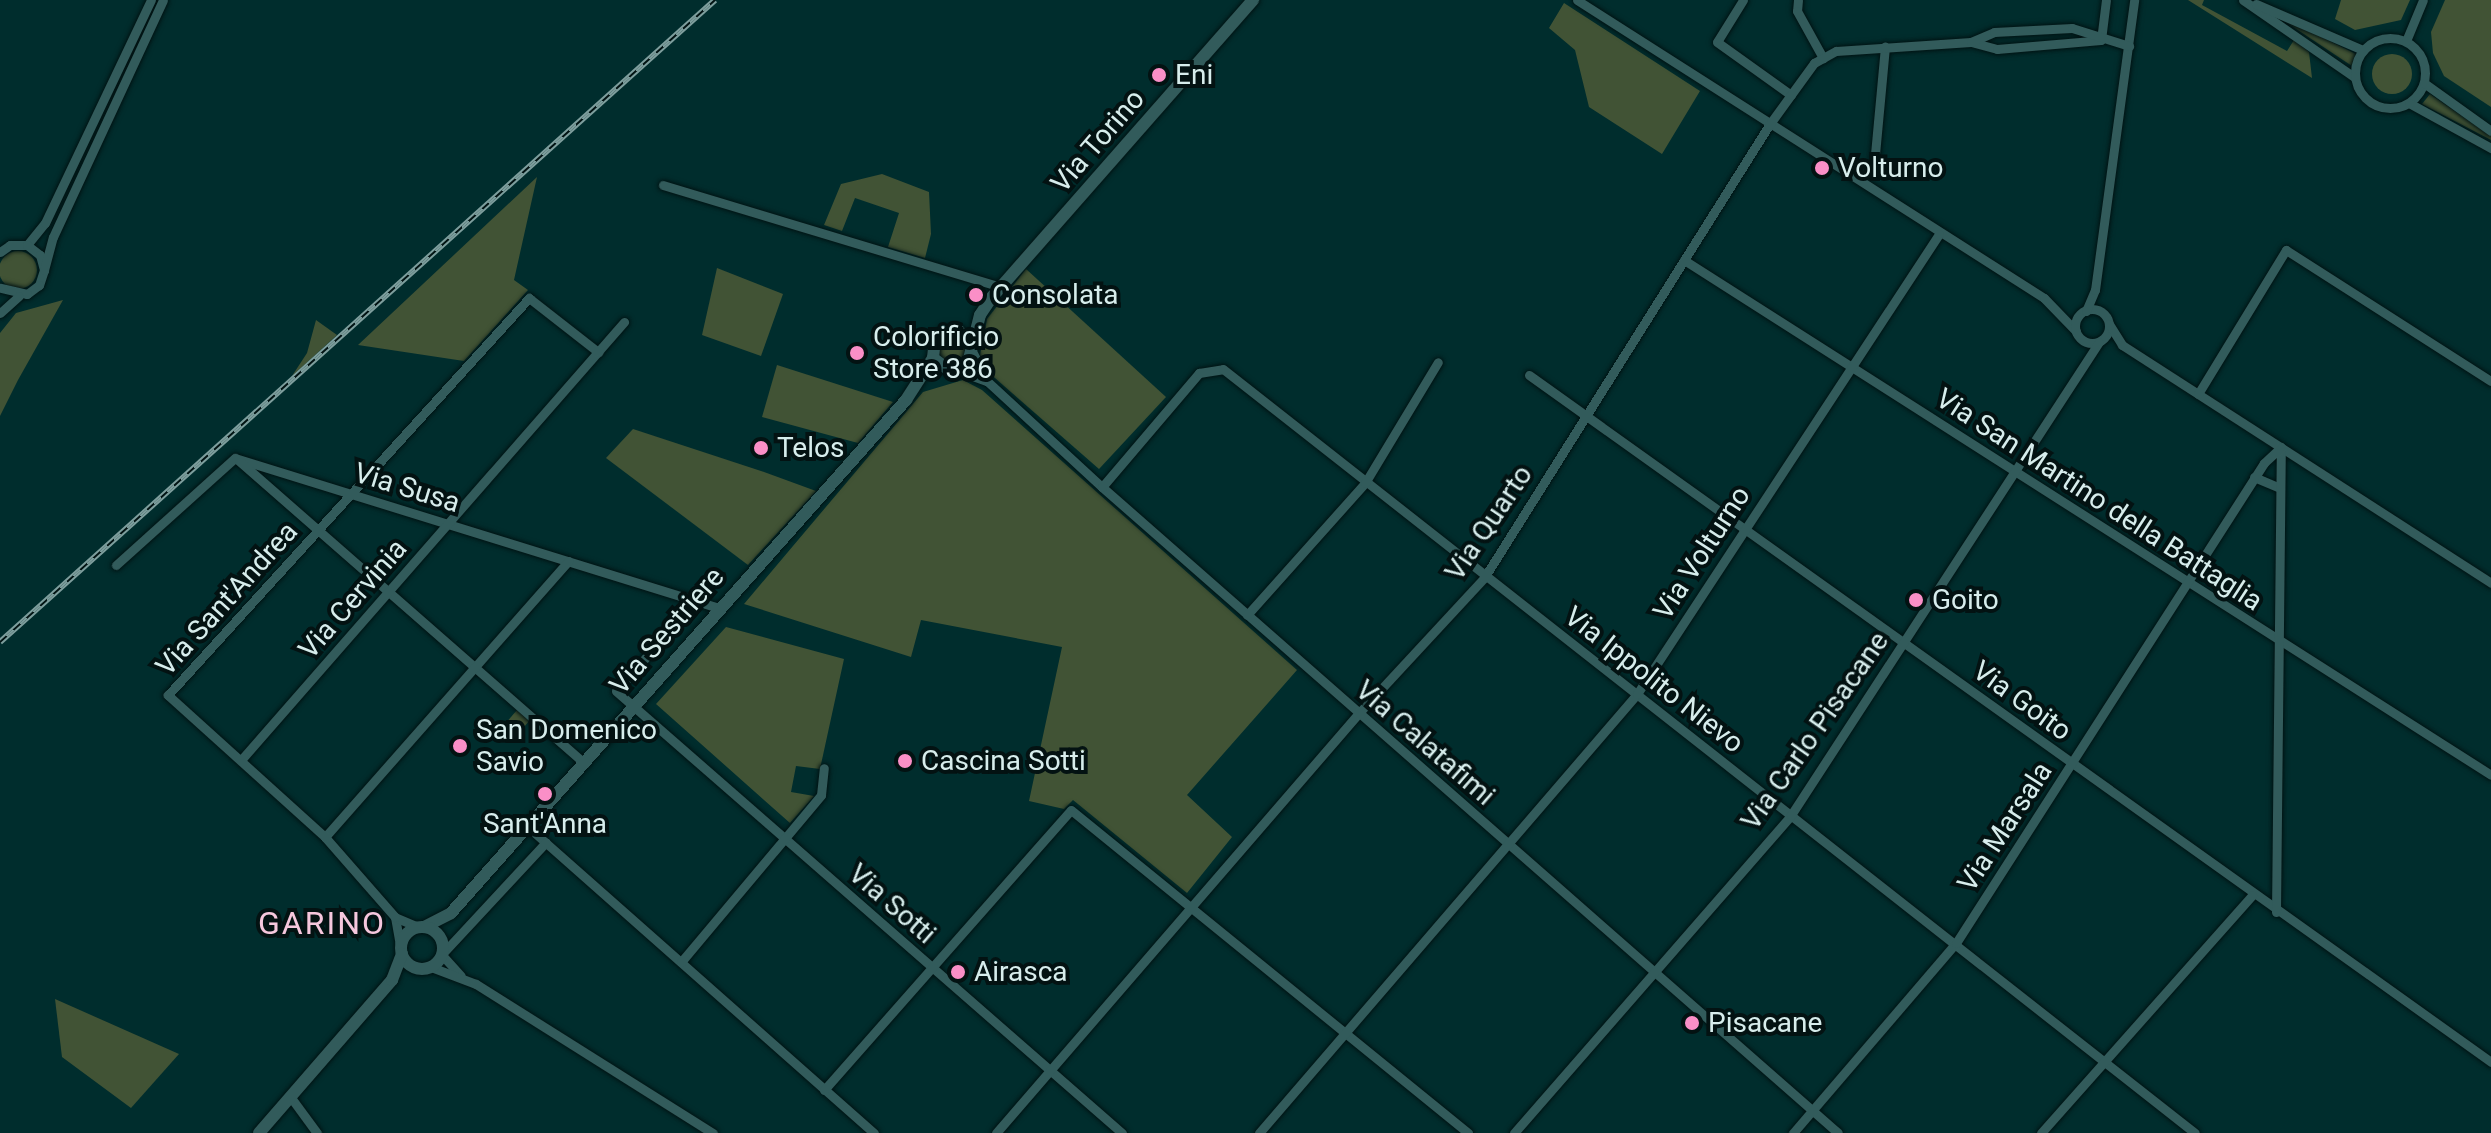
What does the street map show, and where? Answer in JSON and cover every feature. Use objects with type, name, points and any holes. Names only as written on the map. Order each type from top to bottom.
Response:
[{"type":"main road","name":"Via Torino","points":[[915,389],[968,363],[980,315],[1000,287],[1253,0]]},
{"type":"main road","name":"Via Torino","points":[[761,560],[915,389],[933,358],[935,339],[980,315]]},
{"type":"main road","points":[[952,330],[964,334],[972,348]]},
{"type":"main road","points":[[933,358],[952,370]]},
{"type":"main road","name":"Via Sestriere","points":[[451,913],[761,560]]},
{"type":"main road","points":[[259,1133],[292,1099],[392,980],[407,933],[451,913]]},
{"type":"main road","points":[[392,980],[426,968],[443,951],[451,913]]},
{"type":"main road","points":[[421,927],[439,935],[443,951]]},
{"type":"main road","points":[[402,952],[426,968]]},
{"type":"street","points":[[1,249],[27,245],[45,223],[151,0]]},
{"type":"street","points":[[0,313],[19,296],[34,291],[44,270],[53,237],[163,0]]},
{"type":"street","points":[[1577,0],[2056,306],[2085,342],[2085,362]]},
{"type":"street","points":[[1743,0],[1717,42],[1791,95]]},
{"type":"street","points":[[1798,0],[1797,11],[1823,58],[1836,51],[1885,47],[1971,42],[1997,49],[2101,40]]},
{"type":"street","points":[[2101,40],[2106,0]]},
{"type":"street","points":[[2076,331],[2095,290],[2134,0]]},
{"type":"street","points":[[2245,0],[2363,50]]},
{"type":"street","points":[[2245,0],[2354,77],[2372,103],[2394,108],[2409,103],[2424,83],[2423,59],[2406,41],[2382,39],[2363,50],[2354,77]]},
{"type":"street","points":[[2406,41],[2423,0]]},
{"type":"street","points":[[1971,42],[1994,32],[2072,28],[2101,40],[2129,46]]},
{"type":"street","points":[[1874,165],[1885,47]]},
{"type":"street","name":"Via Quarto","points":[[996,1133],[1194,908],[1358,714],[1484,578],[1769,125],[1823,58]]},
{"type":"street","points":[[2424,83],[2491,131]]},
{"type":"street","points":[[2409,103],[2491,148]]},
{"type":"street","points":[[663,185],[1000,287]]},
{"type":"street","name":"Via Volturno","points":[[1259,1133],[1637,694],[1939,234]]},
{"type":"street","points":[[27,245],[40,255],[44,270]]},
{"type":"street","points":[[2198,394],[2286,250],[2491,381]]},
{"type":"street","name":"Via San Martino della Battaglia","points":[[1684,260],[2013,473],[2491,775]]},
{"type":"street","points":[[0,288],[19,296]]},
{"type":"street","points":[[2095,290],[2102,313],[2122,345]]},
{"type":"street","name":"Via Sant'Andrea","points":[[395,917],[325,837],[168,695],[529,298],[598,352]]},
{"type":"street","points":[[2056,306],[2102,313]]},
{"type":"street","name":"Via Cervinia","points":[[241,760],[624,322]]},
{"type":"street","points":[[2100,341],[2109,324]]},
{"type":"street","name":"Via Carlo Pisacane","points":[[1514,1133],[1791,815],[2100,341]]},
{"type":"street","points":[[2085,342],[2122,345],[2491,583]]},
{"type":"street","name":"Via Calatafimi","points":[[972,348],[987,381],[1102,487],[1838,1133]]},
{"type":"street","points":[[1247,615],[1365,483],[1438,362]]},
{"type":"street","name":"Via Ippolito Nievo","points":[[1102,487],[1199,373],[1223,369],[1484,578],[1956,943],[2195,1133]]},
{"type":"street","name":"Via Calatafimi","points":[[952,370],[987,381]]},
{"type":"street","name":"Via Goito","points":[[1529,375],[2252,895],[2491,1062]]},
{"type":"street","points":[[2276,912],[2276,640],[2281,447]]},
{"type":"street","name":"Via Marsala","points":[[1793,1133],[1956,943],[2254,477],[2281,447]]},
{"type":"street","points":[[116,565],[235,458],[585,764]]},
{"type":"street","name":"Via Susa","points":[[235,458],[719,608]]},
{"type":"street","points":[[2254,477],[2278,487]]},
{"type":"street","points":[[325,837],[568,561]]},
{"type":"street","points":[[634,706],[616,691],[670,630]]},
{"type":"street","name":"Via Sotti","points":[[634,706],[1122,1133]]},
{"type":"street","points":[[681,962],[821,795],[824,768]]},
{"type":"street","points":[[824,1090],[1071,810],[1468,1133]]},
{"type":"street","points":[[528,827],[874,1133]]},
{"type":"street","points":[[461,976],[443,951],[546,842]]},
{"type":"street","points":[[2041,1133],[2252,895]]},
{"type":"street","points":[[395,917],[421,927]]},
{"type":"street","points":[[395,917],[402,952]]},
{"type":"street","points":[[426,968],[461,976],[713,1133]]},
{"type":"street","points":[[292,1099],[317,1133]]},
{"type":"green space","points":[[2188,0],[2204,0],[2202,5],[2287,51],[2294,40],[2309,52],[2312,78]]},
{"type":"green space","points":[[2341,0],[2410,0],[2401,20],[2355,30],[2335,19]]},
{"type":"green space","points":[[2445,0],[2491,0],[2491,107],[2444,76],[2433,53],[2431,32]]},
{"type":"green space","points":[[1564,3],[1700,91],[1662,154],[1589,107],[1575,50],[1549,28]]},
{"type":"green space","points":[[2269,11],[2356,54],[2352,66]]},
{"type":"green space","points":[[2392,54],[2406,60],[2412,74],[2406,88],[2392,94],[2378,88],[2372,74],[2378,60]]},
{"type":"green space","points":[[2430,94],[2491,136],[2491,140],[2422,104]]},
{"type":"green space","points":[[882,174],[929,192],[931,234],[925,258],[888,247],[899,213],[855,198],[842,231],[824,225],[841,184]]},
{"type":"green space","points":[[537,177],[514,280],[528,290],[464,361],[358,345]]},
{"type":"green space","points":[[18,251],[31,257],[37,270],[31,283],[18,289],[5,283],[-1,270],[5,257]]},
{"type":"green space","points":[[717,268],[783,294],[761,356],[702,335]]},
{"type":"green space","points":[[1026,269],[1166,397],[1099,469],[987,371],[980,355],[987,319]]},
{"type":"green space","points":[[63,300],[0,416],[0,333],[16,313]]},
{"type":"green space","points":[[316,320],[337,335],[292,376],[307,353]]},
{"type":"green space","points":[[952,338],[961,342],[965,351],[961,360],[952,364],[943,360],[939,351],[943,342]]},
{"type":"green space","points":[[777,365],[893,402],[858,443],[762,417]]},
{"type":"green space","points":[[963,380],[982,390],[1297,670],[1187,795],[1232,837],[1187,893],[1073,800],[1064,809],[1029,801],[1062,647],[921,620],[911,657],[744,604],[923,392]]},
{"type":"green space","points":[[633,429],[816,491],[748,565],[606,458]]},
{"type":"green space","points":[[726,627],[844,659],[820,769],[796,766],[791,792],[814,796],[790,823],[656,704]]},
{"type":"green space","points":[[517,710],[530,720],[511,742],[499,731]]},
{"type":"green space","points":[[55,999],[179,1054],[131,1108],[62,1057]]},
{"type":"railway","points":[[0,642],[715,0]]},
{"type":"place","name":"Eni","points":[[1159,75]]},
{"type":"place","name":"Volturno","points":[[1822,168]]},
{"type":"place","name":"Consolata","points":[[976,295]]},
{"type":"place","name":"Colorificio Store 386","points":[[857,353]]},
{"type":"place","name":"Telos","points":[[761,448]]},
{"type":"place","name":"Goito","points":[[1916,600]]},
{"type":"place","name":"San Domenico Savio","points":[[460,746]]},
{"type":"place","name":"Cascina Sotti","points":[[905,761]]},
{"type":"place","name":"Sant'Anna","points":[[545,794]]},
{"type":"place","name":"Airasca","points":[[958,972]]},
{"type":"place","name":"Pisacane","points":[[1692,1023]]},
{"type":"district","name":"GARINO","points":[[322,923]]}]
